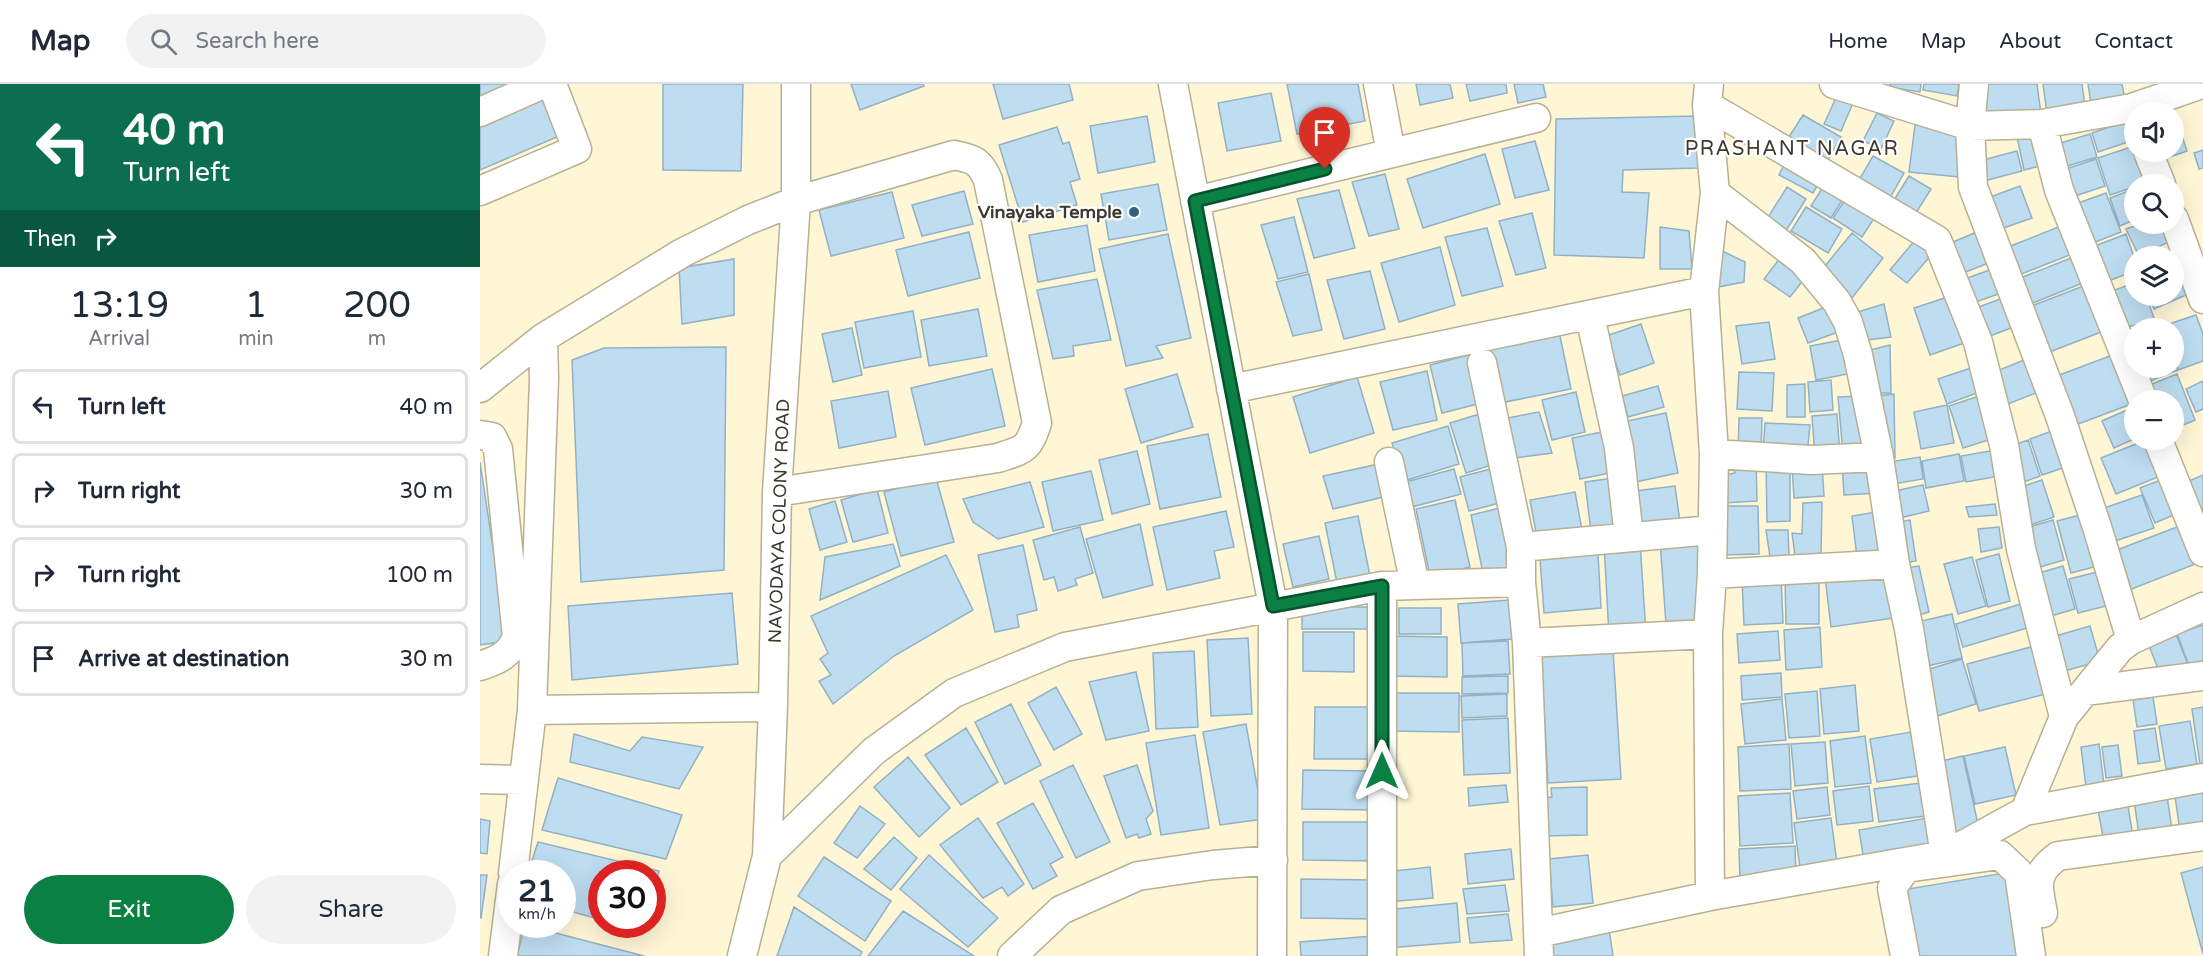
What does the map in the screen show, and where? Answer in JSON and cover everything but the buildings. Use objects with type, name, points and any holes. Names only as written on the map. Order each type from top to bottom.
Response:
[{"type":"street","points":[[480,112],[543,84]]},
{"type":"street","points":[[480,191],[577,149],[552,84]]},
{"type":"street","name":"NAVODAYA COLONY ROAD","points":[[742,956],[767,856],[773,706],[777,492],[796,201],[796,84]]},
{"type":"street","points":[[1173,84],[1273,606],[1272,956]]},
{"type":"street","points":[[1378,84],[1390,153]]},
{"type":"street","points":[[1834,84],[1970,126],[2042,124],[2124,104]]},
{"type":"street","points":[[1974,84],[1970,126],[1973,187],[2060,416],[2131,640]]},
{"type":"street","points":[[2132,102],[2202,84]]},
{"type":"street","points":[[1708,94],[1715,194],[1704,291],[1714,454],[1712,574],[1708,634],[1710,896]]},
{"type":"street","points":[[1708,94],[1937,240],[1978,342],[2004,445],[2021,549],[2064,717]]},
{"type":"street","points":[[1195,201],[1536,118]]},
{"type":"street","points":[[2042,124],[2059,190],[2139,390]]},
{"type":"street","points":[[480,388],[543,338],[682,253],[748,220],[796,201],[954,155],[973,159],[983,168],[988,180],[1037,423],[1030,443],[1017,452],[998,458],[777,492]]},
{"type":"street","points":[[1715,194],[1803,261],[1837,302],[1848,322],[1858,355],[1879,457],[1945,855]]},
{"type":"street","points":[[2179,234],[2203,299]]},
{"type":"street","points":[[1231,389],[1704,291]]},
{"type":"street","points":[[1590,316],[1619,448],[1629,537]]},
{"type":"street","points":[[515,860],[532,710],[544,391],[543,338]]},
{"type":"street","points":[[1482,363],[1521,547],[1521,582],[1527,643],[1538,944],[1710,896],[1945,855],[2025,811],[2203,778]]},
{"type":"street","points":[[480,435],[492,437],[498,449],[517,637],[512,649],[497,661],[480,666]]},
{"type":"street","points":[[2162,450],[2203,552]]},
{"type":"street","points":[[1714,454],[1811,460],[1879,457]]},
{"type":"street","points":[[1389,462],[1415,585]]},
{"type":"street","points":[[1521,547],[1712,530]]},
{"type":"street","points":[[1712,574],[1895,564]]},
{"type":"street","points":[[767,856],[874,751],[954,693],[1065,647],[1382,586],[1521,582]]},
{"type":"street","points":[[1382,586],[1382,956]]},
{"type":"street","points":[[2025,811],[2064,717],[2120,648],[2131,640],[2203,607]]},
{"type":"street","points":[[1527,643],[1708,634]]},
{"type":"street","points":[[2085,692],[2203,676]]},
{"type":"street","points":[[532,710],[773,706]]},
{"type":"street","points":[[480,779],[524,780]]},
{"type":"street","points":[[2051,956],[2038,880],[2045,866],[2058,856],[2203,836]]},
{"type":"street","points":[[1905,956],[1892,888],[1906,868],[2000,855],[2019,873],[2031,956]]},
{"type":"street","points":[[1012,956],[1061,910],[1138,876],[1213,864],[1273,860]]},
{"type":"street","points":[[503,956],[505,938]]},
{"type":"place","name":"Vinayaka Temple","points":[[1134,212]]},
{"type":"district","name":"PRASHANT NAGAR","points":[[1792,149]]},
{"type":"route","points":[[1325,169],[1195,201],[1273,606],[1382,586],[1382,771]]}]
